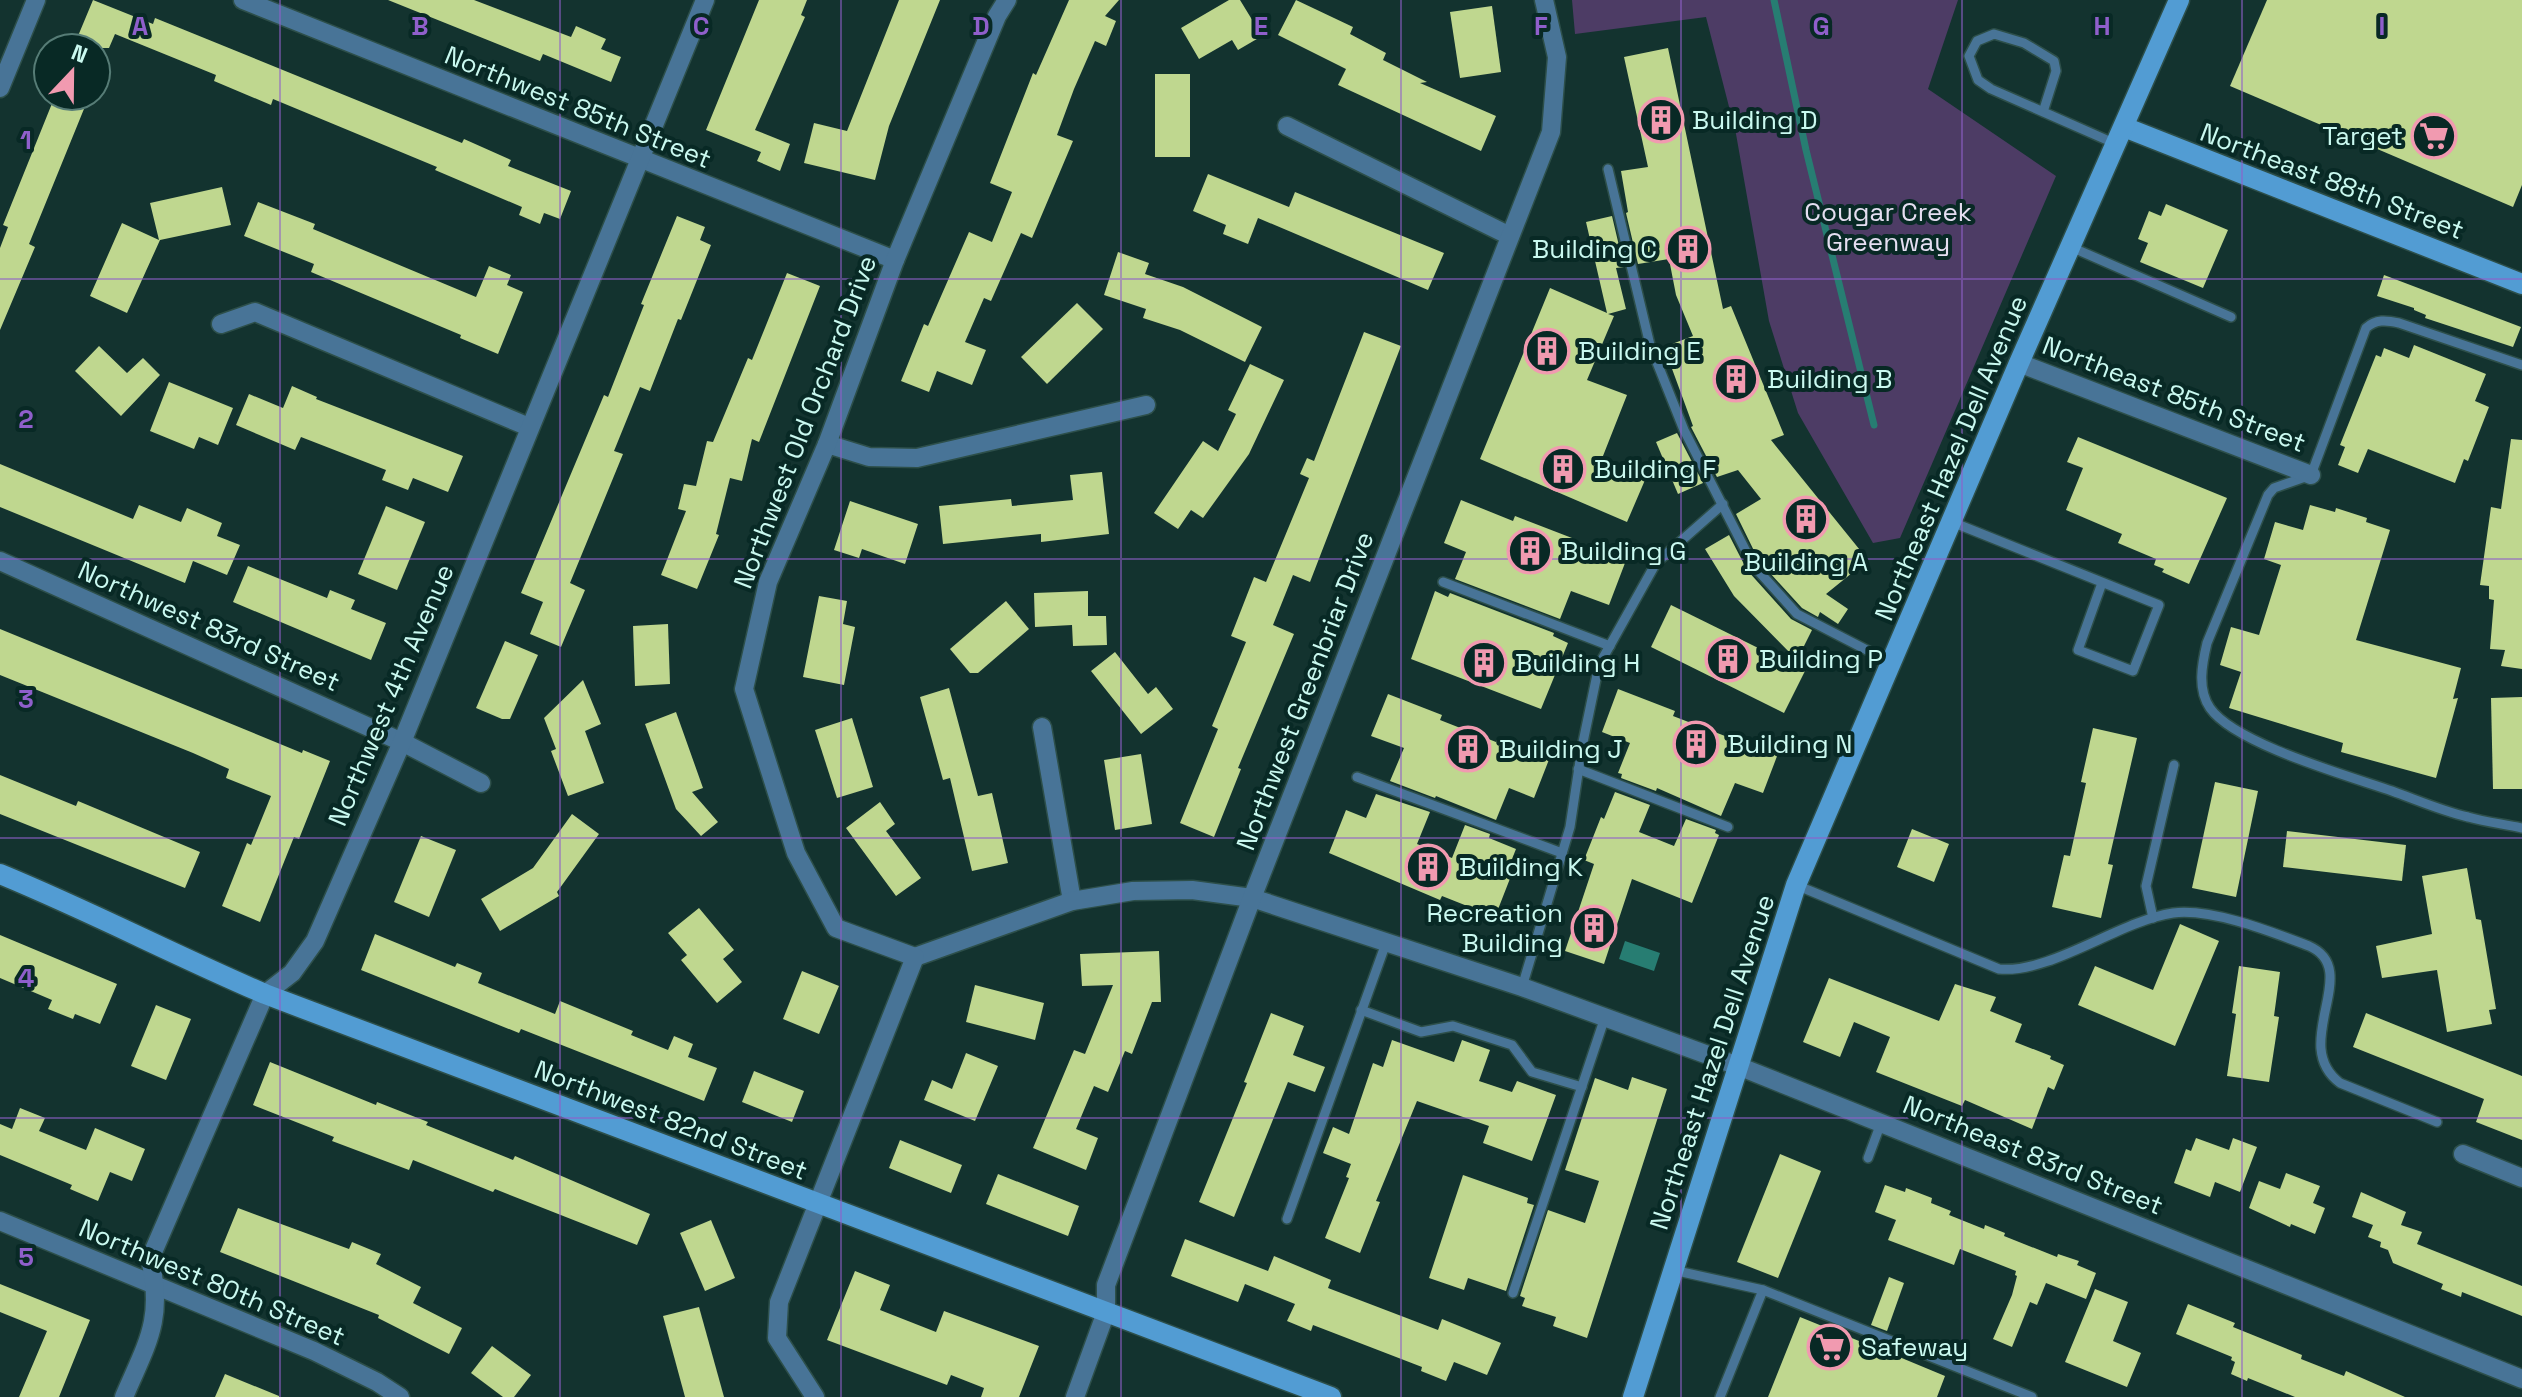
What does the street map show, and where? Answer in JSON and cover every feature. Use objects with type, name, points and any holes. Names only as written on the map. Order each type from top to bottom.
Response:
[{"type":"street","points":[[0,88],[36,0]]},
{"type":"street","name":"Northwest 85th Street","points":[[243,0],[895,260]]},
{"type":"street","name":"Northwest 4th Avenue","points":[[124,1397],[155,1325],[156,1286],[150,1259],[265,994],[292,973],[315,941],[402,742],[705,0]]},
{"type":"street","name":"Northwest Old Orchard Drive","points":[[915,957],[836,928],[796,853],[744,689],[768,582],[827,444],[895,260],[997,16],[1007,0]]},
{"type":"street","name":"Northwest Greenbriar Drive","points":[[1075,1397],[1106,1312],[1106,1285],[1252,898],[1551,132],[1557,57],[1544,0]]},
{"type":"street","name":"Northeast Hazel Dell Avenue","points":[[1633,1397],[1796,885],[2019,363],[2179,0]]},
{"type":"street","points":[[1287,126],[1510,236]]},
{"type":"street","name":"Northeast 88th Street","points":[[2120,136],[2522,284]]},
{"type":"street","points":[[221,324],[255,312],[529,427]]},
{"type":"street","name":"Northeast 85th Street","points":[[2019,363],[2311,475]]},
{"type":"street","points":[[827,444],[869,457],[917,458],[1146,405]]},
{"type":"street","name":"Northwest 83rd Street","points":[[0,561],[402,742],[481,783]]},
{"type":"street","points":[[1042,727],[1072,901]]},
{"type":"street","name":"Northwest 82nd Street","points":[[0,874],[78,906],[192,963],[265,994],[1331,1397]]},
{"type":"street","points":[[815,1397],[777,1338],[779,1302],[915,957],[1072,901],[1148,890],[1192,890],[1252,898],[1522,987]]},
{"type":"street","name":"Northeast 83rd Street","points":[[1522,987],[1738,1066],[2522,1379]]},
{"type":"street","points":[[2463,1154],[2522,1178]]},
{"type":"street","name":"Northwest 80th Street","points":[[0,1221],[314,1351],[400,1397]]},
{"type":"lane","points":[[2043,112],[2056,71],[2054,61],[2024,43],[1994,34],[1977,41],[1969,56],[1978,80],[1991,89],[2043,112],[2120,136]]},
{"type":"lane","points":[[1608,169],[1650,345],[1684,430],[1753,565],[1797,614],[1892,663]]},
{"type":"lane","points":[[2071,247],[2231,317]]},
{"type":"lane","points":[[2522,365],[2399,323],[2385,320],[2373,322],[2360,338],[2311,475],[2274,488],[2262,508],[2207,643],[2201,666],[2208,706],[2218,718],[2250,738],[2286,754],[2467,817],[2522,828]]},
{"type":"lane","points":[[1522,987],[1570,827],[1599,665],[1656,563],[1723,504]]},
{"type":"lane","points":[[1952,522],[2159,605],[2133,671],[2078,650],[2102,583]]},
{"type":"lane","points":[[1443,582],[1610,646]]},
{"type":"lane","points":[[2153,918],[2146,886],[2174,765]]},
{"type":"lane","points":[[1578,769],[1728,827]]},
{"type":"lane","points":[[1357,777],[1562,853]]},
{"type":"lane","points":[[1796,885],[1999,969],[2012,970],[2062,955],[2153,918],[2192,912],[2284,937],[2320,951],[2329,966],[2330,979],[2319,1050],[2328,1074],[2340,1083],[2437,1122]]},
{"type":"lane","points":[[1287,1219],[1386,943]]},
{"type":"lane","points":[[1361,1010],[1421,1032],[1453,1026],[1512,1045],[1532,1072],[1582,1087]]},
{"type":"lane","points":[[1513,1293],[1605,1017]]},
{"type":"lane","points":[[1868,1158],[1881,1123]]},
{"type":"lane","points":[[1673,1270],[1763,1290],[2032,1397]]},
{"type":"lane","points":[[1720,1397],[1763,1290]]},
{"type":"green space","name":"Cougar Creek Greenway","points":[[1572,0],[1958,0],[1928,89],[2056,176],[1900,538],[1873,543],[1798,413],[1769,321],[1736,134],[1706,17],[1575,34]]},
{"type":"shaded area","points":[[1625,941],[1660,953],[1654,971],[1619,959]]},
{"type":"building","points":[[93,0],[153,24],[155,18],[462,143],[464,139],[511,160],[508,166],[571,191],[560,219],[544,213],[540,224],[519,215],[522,207],[435,170],[437,167],[273,99],[271,105],[214,81],[216,75],[115,34],[112,41],[112,32],[80,32]]},
{"type":"building","points":[[388,0],[474,0],[571,37],[576,26],[606,39],[601,49],[621,57],[611,82],[543,54],[540,61]]},
{"type":"building","points":[[759,0],[807,0],[801,15],[805,17],[755,130],[790,144],[780,171],[757,161],[761,152],[706,130]]},
{"type":"building","points":[[899,0],[940,0],[889,126],[875,180],[804,163],[814,123],[847,131]]},
{"type":"building","points":[[1069,0],[1119,0],[1105,16],[1116,21],[1106,46],[1095,41],[1074,89],[1057,135],[1073,141],[1032,238],[1021,233],[991,301],[984,298],[965,342],[986,350],[972,385],[937,371],[929,392],[901,381],[924,324],[928,326],[969,232],[992,242],[1012,192],[990,183],[1033,73],[1036,75]]},
{"type":"building","points":[[1229,0],[1240,0],[1262,36],[1238,50],[1232,40],[1199,59],[1181,28]]},
{"type":"building","points":[[1296,0],[1353,27],[1350,34],[1386,53],[1383,60],[1427,82],[1420,83],[1496,116],[1481,151],[1338,85],[1346,69],[1278,35]]},
{"type":"building","name":"Target","points":[[2267,0],[2522,0],[2522,185],[2513,207],[2230,86]]},
{"type":"building","points":[[1492,6],[1501,72],[1460,78],[1450,12]]},
{"type":"building","points":[[1668,48],[1723,309],[1731,306],[1784,435],[1771,440],[1868,560],[1826,594],[1848,609],[1838,624],[1820,612],[1818,617],[1802,608],[1759,561],[1736,514],[1761,499],[1738,470],[1717,477],[1691,427],[1664,347],[1693,336],[1676,295],[1669,259],[1638,264],[1626,213],[1621,171],[1648,167],[1624,57]]},
{"type":"building","points":[[1155,74],[1190,74],[1190,157],[1155,157]]},
{"type":"building","points":[[49,112],[83,112],[29,244],[35,247],[0,330],[0,248],[8,227],[3,225]]},
{"type":"building","points":[[1208,174],[1289,207],[1295,192],[1444,253],[1428,290],[1258,218],[1248,244],[1223,234],[1226,225],[1193,211]]},
{"type":"building","points":[[222,187],[231,225],[160,240],[127,313],[90,296],[122,223],[159,240],[150,203]]},
{"type":"building","points":[[258,202],[315,224],[313,229],[476,297],[489,266],[511,275],[507,285],[523,292],[498,354],[460,338],[461,335],[311,272],[314,264],[244,236]]},
{"type":"building","points":[[2166,204],[2228,230],[2203,288],[2140,262],[2148,243],[2138,239],[2149,211],[2161,216]]},
{"type":"building","points":[[677,216],[705,227],[700,240],[711,245],[650,391],[640,387],[614,451],[623,454],[570,583],[585,590],[561,647],[530,634],[543,602],[521,593],[604,395],[608,397]]},
{"type":"building","points":[[1612,216],[1624,267],[1616,268],[1626,309],[1608,314],[1614,316],[1587,380],[1627,395],[1601,461],[1645,480],[1627,522],[1480,459],[1550,288],[1607,313],[1586,222]]},
{"type":"building","points":[[1118,252],[1149,263],[1145,274],[1183,287],[1262,327],[1245,362],[1180,330],[1143,318],[1146,309],[1104,295]]},
{"type":"building","points":[[787,273],[820,286],[759,442],[752,439],[742,481],[730,478],[716,534],[719,535],[697,589],[661,575],[686,511],[678,509],[684,484],[696,486],[707,441],[713,442],[748,358],[752,360]]},
{"type":"building","points":[[2384,275],[2521,327],[2513,347],[2425,318],[2426,315],[2414,308],[2377,296]]},
{"type":"building","points":[[1077,303],[1103,329],[1047,384],[1021,357]]},
{"type":"building","points":[[1364,332],[1401,346],[1310,582],[1293,575],[1273,625],[1294,634],[1238,768],[1241,769],[1214,837],[1180,823],[1218,729],[1212,726],[1246,642],[1231,636],[1254,577],[1266,582],[1309,478],[1300,474],[1307,458],[1314,461]]},
{"type":"building","points":[[2414,345],[2486,374],[2475,401],[2489,407],[2468,461],[2464,459],[2455,483],[2368,449],[2358,473],[2338,465],[2345,447],[2340,445],[2376,355],[2381,357],[2384,348],[2409,358]]},
{"type":"building","points":[[99,346],[127,373],[143,358],[160,375],[121,416],[75,371]]},
{"type":"building","points":[[1250,364],[1284,380],[1249,454],[1203,518],[1191,510],[1178,529],[1154,513],[1203,441],[1218,451],[1236,414],[1228,410]]},
{"type":"building","points":[[169,382],[233,408],[218,445],[199,437],[194,449],[150,431]]},
{"type":"building","points":[[292,386],[316,399],[463,456],[448,492],[413,478],[408,490],[382,480],[386,470],[301,437],[295,450],[236,425],[249,394],[283,408]]},
{"type":"building","points":[[1677,433],[1703,483],[1678,494],[1656,442]]},
{"type":"building","points":[[2078,437],[2227,498],[2189,584],[2162,572],[2164,569],[2154,565],[2156,559],[2118,543],[2122,534],[2066,510],[2083,468],[2067,462]]},
{"type":"building","points":[[2511,439],[2522,440],[2522,669],[2501,666],[2505,650],[2490,649],[2494,600],[2489,599],[2489,586],[2480,585],[2491,507],[2501,509]]},
{"type":"building","points":[[0,464],[133,519],[139,505],[181,522],[187,508],[222,523],[217,536],[240,545],[227,575],[193,561],[185,583],[0,507]]},
{"type":"building","points":[[1102,472],[1109,534],[1041,542],[1041,534],[943,544],[939,506],[1011,499],[1012,506],[1073,500],[1070,475]]},
{"type":"building","name":"Building G","points":[[1461,500],[1513,521],[1515,516],[1625,563],[1609,605],[1571,591],[1560,619],[1455,579],[1466,552],[1444,543]]},
{"type":"building","points":[[850,501],[918,524],[905,564],[862,549],[859,558],[834,550]]},
{"type":"building","points":[[2310,505],[2335,512],[2336,508],[2367,518],[2366,522],[2390,530],[2356,640],[2461,668],[2453,699],[2458,698],[2436,778],[2341,752],[2343,743],[2229,708],[2241,672],[2220,665],[2231,627],[2259,635],[2281,565],[2264,559],[2275,522],[2303,530]]},
{"type":"building","points":[[386,506],[425,522],[397,590],[358,574]]},
{"type":"building","points":[[1729,535],[1747,570],[1791,619],[1812,630],[1797,660],[1734,596],[1705,549]]},
{"type":"building","points":[[248,566],[327,598],[330,590],[355,600],[351,609],[386,623],[371,660],[233,602]]},
{"type":"building","points":[[1088,591],[1088,616],[1106,616],[1107,645],[1073,646],[1072,625],[1035,627],[1034,593]]},
{"type":"building","points":[[1435,591],[1448,597],[1450,593],[1554,633],[1553,636],[1568,643],[1541,709],[1411,659]]},
{"type":"building","points":[[819,596],[847,601],[843,624],[855,627],[844,685],[803,677]]},
{"type":"building","points":[[1006,601],[1029,629],[978,673],[970,673],[950,649]]},
{"type":"building","name":"Building P","points":[[1671,605],[1805,671],[1784,713],[1651,647]]},
{"type":"building","points":[[668,624],[670,684],[635,686],[633,626]]},
{"type":"building","points":[[0,629],[302,753],[303,750],[330,761],[299,839],[294,837],[260,922],[222,906],[247,843],[251,845],[271,796],[226,778],[229,769],[0,675]]},
{"type":"building","points":[[505,641],[538,655],[510,719],[502,719],[476,708]]},
{"type":"building","points":[[1115,652],[1148,694],[1156,687],[1173,709],[1141,734],[1091,671]]},
{"type":"building","points":[[583,680],[601,724],[585,731],[604,783],[568,796],[551,751],[556,749],[544,718]]},
{"type":"building","points":[[949,688],[978,796],[992,793],[1008,863],[972,871],[950,778],[943,780],[920,697]]},
{"type":"building","name":"Building N","points":[[1618,689],[1675,711],[1673,716],[1725,736],[1728,731],[1779,751],[1763,793],[1735,783],[1721,816],[1657,788],[1656,791],[1621,778],[1622,774],[1618,773],[1630,743],[1602,732]]},
{"type":"building","name":"Building J","points":[[1388,694],[1442,715],[1440,720],[1496,742],[1498,737],[1550,757],[1534,798],[1509,788],[1496,820],[1390,781],[1404,748],[1371,736]]},
{"type":"building","points":[[2522,697],[2522,789],[2493,789],[2491,698]]},
{"type":"building","points":[[676,712],[703,788],[692,792],[718,822],[701,836],[676,809],[645,724]]},
{"type":"building","points":[[852,718],[873,787],[837,798],[815,730]]},
{"type":"building","points":[[2093,728],[2137,738],[2108,864],[2113,865],[2101,918],[2052,907],[2064,855],[2070,856],[2086,783],[2081,782]]},
{"type":"building","points":[[1141,754],[1152,824],[1115,830],[1104,760]]},
{"type":"building","points":[[0,775],[76,806],[78,801],[200,852],[185,888],[0,814]]},
{"type":"building","points":[[2215,782],[2258,791],[2236,897],[2192,888]]},
{"type":"building","points":[[1615,792],[1650,805],[1639,832],[1674,846],[1686,819],[1716,830],[1715,833],[1719,835],[1692,903],[1632,879],[1604,964],[1565,951],[1594,864],[1584,860]]},
{"type":"building","name":"Building K","points":[[1376,794],[1430,812],[1417,844],[1452,858],[1465,825],[1490,834],[1489,838],[1516,849],[1506,874],[1511,876],[1495,917],[1442,896],[1440,900],[1329,853],[1346,810],[1366,818]]},
{"type":"building","points":[[880,802],[895,824],[886,831],[921,878],[896,896],[846,828]]},
{"type":"building","points":[[572,814],[599,834],[557,892],[559,896],[500,931],[481,899],[533,868]]},
{"type":"building","points":[[1912,829],[1949,844],[1934,882],[1897,867]]},
{"type":"building","points":[[2287,831],[2406,845],[2402,881],[2283,867]]},
{"type":"building","points":[[421,836],[456,850],[429,917],[394,902]]},
{"type":"building","points":[[2467,868],[2476,919],[2481,920],[2496,1009],[2489,1010],[2492,1024],[2447,1032],[2437,970],[2382,978],[2376,946],[2432,934],[2422,876]]},
{"type":"building","points":[[699,908],[734,950],[723,959],[742,982],[717,1003],[681,960],[687,955],[668,933]]},
{"type":"building","points":[[2180,924],[2219,941],[2175,1046],[2078,1005],[2095,966],[2153,990]]},
{"type":"building","points":[[375,934],[455,967],[457,963],[482,973],[478,983],[555,1014],[560,1001],[633,1031],[631,1035],[668,1050],[674,1036],[693,1044],[688,1057],[717,1068],[704,1101],[521,1029],[519,1033],[361,970]]},
{"type":"building","points":[[0,935],[117,984],[100,1024],[75,1014],[73,1019],[48,1009],[52,1000],[0,978]]},
{"type":"building","points":[[1159,951],[1161,1002],[1152,1002],[1132,1054],[1125,1051],[1108,1092],[1094,1086],[1076,1129],[1098,1138],[1086,1170],[1033,1148],[1074,1050],[1085,1054],[1113,985],[1082,986],[1080,954]]},
{"type":"building","points":[[2239,966],[2280,972],[2274,1016],[2279,1017],[2269,1082],[2227,1076]]},
{"type":"building","points":[[802,971],[839,986],[819,1034],[783,1019]]},
{"type":"building","points":[[1829,978],[1939,1021],[1955,984],[1996,997],[1990,1011],[2022,1024],[2015,1042],[2051,1056],[2050,1059],[2064,1065],[2054,1090],[2048,1087],[2032,1129],[1965,1100],[1962,1106],[1876,1072],[1890,1037],[1854,1022],[1840,1057],[1803,1042]]},
{"type":"building","points":[[975,985],[1044,1003],[1035,1040],[966,1022]]},
{"type":"building","points":[[156,1005],[191,1019],[166,1080],[131,1066]]},
{"type":"building","points":[[1271,1013],[1304,1026],[1293,1055],[1325,1067],[1315,1092],[1288,1082],[1234,1217],[1199,1202],[1247,1083],[1244,1082]]},
{"type":"building","points":[[2366,1013],[2522,1076],[2522,1140],[2476,1122],[2484,1099],[2353,1047]]},
{"type":"building","points":[[1392,1040],[1454,1062],[1462,1040],[1490,1050],[1479,1081],[1512,1092],[1517,1081],[1556,1095],[1532,1161],[1483,1143],[1489,1126],[1417,1101],[1376,1201],[1380,1202],[1360,1253],[1325,1238],[1349,1178],[1346,1177],[1351,1164],[1323,1153],[1333,1127],[1349,1134],[1373,1063],[1383,1067]]},
{"type":"building","points":[[966,1053],[998,1066],[975,1121],[924,1100],[932,1080],[952,1089]]},
{"type":"building","points":[[270,1062],[376,1105],[377,1102],[428,1122],[426,1125],[513,1160],[515,1156],[650,1214],[637,1245],[413,1160],[409,1170],[332,1141],[334,1137],[253,1105]]},
{"type":"building","points":[[754,1071],[804,1091],[792,1122],[742,1102]]},
{"type":"building","points":[[1632,1077],[1667,1089],[1587,1338],[1553,1326],[1556,1317],[1522,1306],[1525,1298],[1520,1296],[1548,1210],[1585,1223],[1599,1181],[1565,1170],[1595,1078],[1628,1090]]},
{"type":"building","points":[[20,1108],[45,1118],[39,1131],[86,1150],[95,1128],[145,1149],[132,1181],[110,1172],[98,1201],[70,1189],[72,1185],[0,1155],[0,1124],[12,1129]]},
{"type":"building","points":[[2196,1138],[2229,1150],[2233,1138],[2257,1147],[2240,1192],[2215,1182],[2210,1197],[2174,1183],[2186,1149],[2191,1151]]},
{"type":"building","points":[[900,1140],[962,1165],[951,1193],[889,1168]]},
{"type":"building","points":[[1780,1154],[1821,1171],[1778,1278],[1737,1262]]},
{"type":"building","points":[[2286,1173],[2320,1186],[2313,1203],[2325,1208],[2315,1234],[2291,1224],[2290,1227],[2249,1208],[2259,1181],[2280,1189]]},
{"type":"building","points":[[998,1174],[1079,1206],[1068,1236],[986,1204]]},
{"type":"building","points":[[1463,1175],[1528,1198],[1527,1203],[1534,1205],[1506,1291],[1468,1278],[1464,1290],[1429,1278]]},
{"type":"building","points":[[1885,1185],[1905,1192],[1906,1188],[1932,1198],[1931,1203],[1951,1211],[1949,1215],[1984,1229],[1985,1225],[2057,1257],[2058,1254],[2079,1261],[2077,1265],[2096,1273],[2086,1299],[2046,1283],[2037,1305],[2030,1302],[2012,1347],[1993,1339],[2012,1295],[2016,1271],[1960,1249],[1954,1265],[1888,1240],[1896,1220],[1875,1212]]},
{"type":"building","points":[[2361,1192],[2406,1212],[2401,1225],[2422,1232],[2417,1244],[2522,1286],[2522,1316],[2462,1292],[2461,1297],[2441,1289],[2443,1284],[2393,1263],[2388,1250],[2380,1247],[2381,1242],[2368,1237],[2373,1225],[2352,1217]]},
{"type":"building","points":[[238,1208],[349,1249],[352,1242],[381,1254],[376,1264],[421,1287],[413,1303],[462,1328],[449,1354],[378,1318],[379,1315],[220,1252]]},
{"type":"building","points":[[711,1220],[735,1278],[705,1291],[680,1233]]},
{"type":"building","points":[[1185,1239],[1268,1271],[1274,1256],[1331,1280],[1328,1288],[1438,1330],[1442,1319],[1501,1343],[1487,1375],[1454,1362],[1446,1381],[1421,1371],[1422,1367],[1313,1325],[1311,1331],[1287,1321],[1295,1304],[1245,1284],[1238,1302],[1171,1276]]},
{"type":"building","points":[[855,1271],[890,1285],[880,1310],[936,1332],[944,1311],[1039,1346],[1019,1397],[981,1397],[984,1388],[951,1375],[947,1385],[827,1340]]},
{"type":"building","points":[[1889,1277],[1904,1283],[1887,1331],[1871,1325]]},
{"type":"building","points":[[0,1284],[90,1320],[59,1397],[19,1397],[47,1331],[0,1312]]},
{"type":"building","points":[[2095,1289],[2128,1302],[2113,1341],[2141,1353],[2127,1387],[2065,1362]]},
{"type":"building","points":[[2188,1304],[2235,1323],[2233,1327],[2302,1355],[2301,1359],[2344,1376],[2346,1371],[2405,1397],[2295,1397],[2248,1378],[2247,1381],[2231,1374],[2235,1362],[2231,1360],[2232,1357],[2176,1334]]},
{"type":"building","points":[[699,1307],[724,1397],[685,1397],[663,1316]]},
{"type":"building","name":"Safeway","points":[[1800,1317],[1864,1343],[1865,1339],[1882,1345],[1880,1349],[1945,1376],[1937,1397],[1768,1397]]},
{"type":"building","points":[[492,1346],[531,1375],[514,1397],[503,1397],[471,1373]]},
{"type":"building","points":[[225,1374],[279,1396],[279,1397],[215,1397]]},
{"type":"waterway","points":[[1774,0],[1806,150],[1874,425]]},
{"type":"place","name":"Building D","points":[[1661,120]]},
{"type":"place","name":"Target","points":[[2434,136]]},
{"type":"place","name":"Building C","points":[[1688,249]]},
{"type":"place","name":"Building E","points":[[1547,351]]},
{"type":"place","name":"Building B","points":[[1736,379]]},
{"type":"place","name":"Building F","points":[[1563,469]]},
{"type":"place","name":"Building A","points":[[1806,519]]},
{"type":"place","name":"Building G","points":[[1530,551]]},
{"type":"place","name":"Building P","points":[[1728,659]]},
{"type":"place","name":"Building H","points":[[1484,663]]},
{"type":"place","name":"Building N","points":[[1696,744]]},
{"type":"place","name":"Building J","points":[[1468,749]]},
{"type":"place","name":"Building K","points":[[1428,867]]},
{"type":"place","name":"Recreation Building","points":[[1594,928]]},
{"type":"place","name":"Safeway","points":[[1830,1347]]}]
